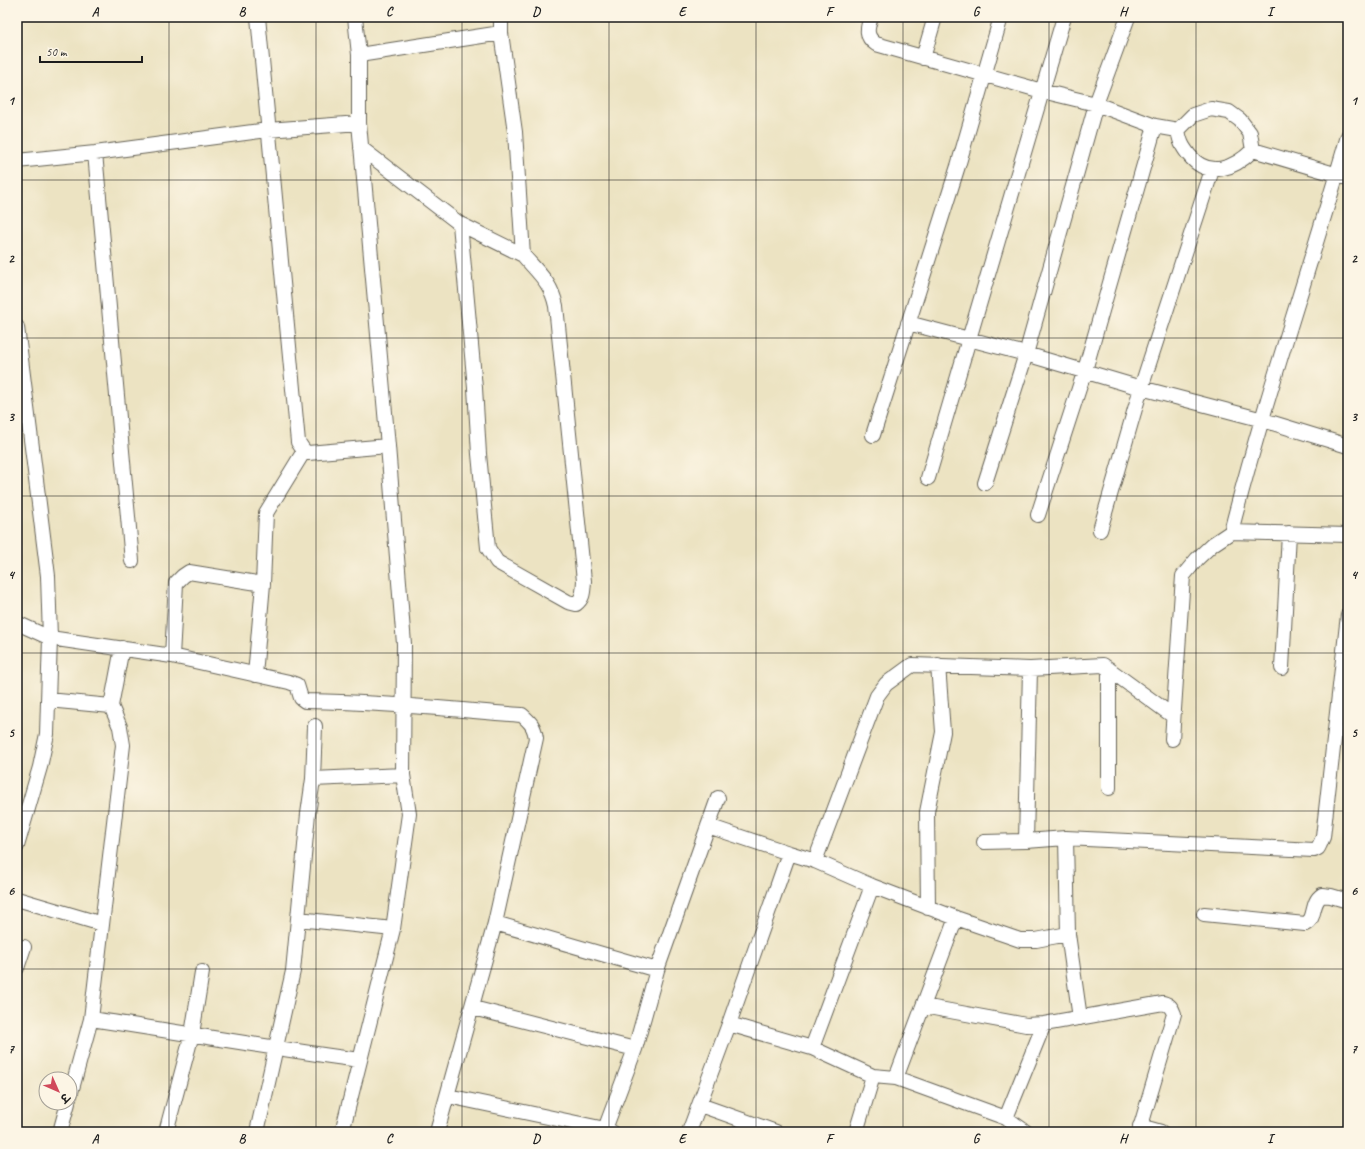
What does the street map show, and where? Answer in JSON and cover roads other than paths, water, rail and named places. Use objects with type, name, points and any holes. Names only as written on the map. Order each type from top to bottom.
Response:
[{"type":"street","points":[[258,17],[298,442],[304,451],[308,453],[388,446]]},
{"type":"street","points":[[345,1131],[359,1060],[393,929],[409,814],[403,775],[405,705],[404,644],[359,123],[359,55],[355,17]]},
{"type":"street","points":[[500,17],[515,132],[522,255]]},
{"type":"street","points":[[871,17],[868,27],[868,36],[872,42],[876,44],[1042,91],[1096,104],[1155,126],[1178,130]]},
{"type":"street","points":[[923,58],[935,17]]},
{"type":"street","points":[[873,435],[958,166],[1000,17]]},
{"type":"street","points":[[928,478],[1064,17]]},
{"type":"street","points":[[985,482],[1026,354],[1096,104],[1128,17]]},
{"type":"street","points":[[359,55],[501,33]]},
{"type":"street","points":[[1178,130],[1193,115],[1211,109],[1229,112],[1240,120],[1250,134],[1253,150]]},
{"type":"street","points":[[17,161],[95,153],[268,130],[359,123]]},
{"type":"street","points":[[1038,515],[1085,370],[1155,126]]},
{"type":"street","points":[[1178,130],[1180,144],[1196,163],[1212,170],[1234,166],[1253,150]]},
{"type":"street","points":[[1231,532],[1277,369],[1342,177],[1348,136]]},
{"type":"street","points":[[361,148],[460,224],[522,255],[549,285],[554,296],[556,306],[584,581],[583,594],[576,604],[568,602],[497,562],[488,548],[478,454],[475,388],[460,224]]},
{"type":"street","points":[[1253,150],[1342,177]]},
{"type":"street","points":[[95,153],[132,562]]},
{"type":"street","points":[[1100,530],[1141,388],[1212,170]]},
{"type":"street","points":[[908,323],[1085,370],[1141,388],[1263,420],[1348,446]]},
{"type":"street","points":[[17,327],[48,576],[50,638],[47,734],[40,767],[17,846]]},
{"type":"street","points":[[255,675],[263,584],[266,513],[304,451]]},
{"type":"street","points":[[1172,739],[1184,576],[1197,558],[1213,544],[1231,532],[1348,535]]},
{"type":"street","points":[[1282,668],[1289,533]]},
{"type":"street","points":[[172,656],[176,583],[183,576],[189,572],[263,584]]},
{"type":"street","points":[[984,842],[1066,838],[1314,850],[1318,848],[1323,837],[1348,616]]},
{"type":"street","points":[[17,623],[50,638],[172,656],[294,684],[298,688],[301,698],[305,701],[405,705],[522,715],[534,728],[536,738],[495,924],[473,1008],[437,1132]]},
{"type":"street","points":[[77,1071],[91,1019],[123,745],[120,727],[111,706],[122,648]]},
{"type":"street","points":[[815,861],[877,696],[886,684],[912,665],[1030,669],[1103,665],[1173,716]]},
{"type":"street","points":[[928,908],[927,812],[943,732],[938,665]]},
{"type":"street","points":[[1026,841],[1030,669]]},
{"type":"street","points":[[1109,669],[1109,788]]},
{"type":"street","points":[[48,700],[111,706]]},
{"type":"street","points":[[257,1132],[293,971],[308,814],[313,779],[315,726]]},
{"type":"street","points":[[313,779],[403,775]]},
{"type":"street","points":[[448,1096],[608,1131],[635,1049],[657,970],[718,798]]},
{"type":"street","points":[[708,826],[815,861],[928,908],[1020,940],[1036,940],[1068,934]]},
{"type":"street","points":[[1066,838],[1068,934],[1080,1018]]},
{"type":"street","points":[[689,1132],[700,1105],[789,853]]},
{"type":"street","points":[[812,1048],[872,886]]},
{"type":"street","points":[[1204,914],[1305,924],[1310,922],[1312,919],[1315,902],[1322,895],[1332,896],[1348,901]]},
{"type":"street","points":[[17,899],[102,924]]},
{"type":"street","points":[[896,1078],[956,918]]},
{"type":"street","points":[[298,919],[393,929]]},
{"type":"street","points":[[495,924],[657,970]]},
{"type":"street","points":[[17,968],[24,947]]},
{"type":"street","points":[[166,1132],[192,1034],[202,972]]},
{"type":"street","points":[[923,1006],[1026,1025],[1044,1024],[1163,1003],[1168,1004],[1172,1008],[1174,1014],[1140,1129],[1161,1132]]},
{"type":"street","points":[[473,1008],[635,1049]]},
{"type":"street","points":[[91,1019],[192,1034],[276,1049],[359,1060]]},
{"type":"street","points":[[728,1024],[812,1048],[873,1076],[896,1078],[1006,1118],[1026,1132]]},
{"type":"street","points":[[1006,1118],[1044,1024]]},
{"type":"street","points":[[856,1132],[873,1076]]},
{"type":"street","points":[[700,1105],[776,1132]]},
{"type":"street","points":[[60,1132],[66,1111]]}]
